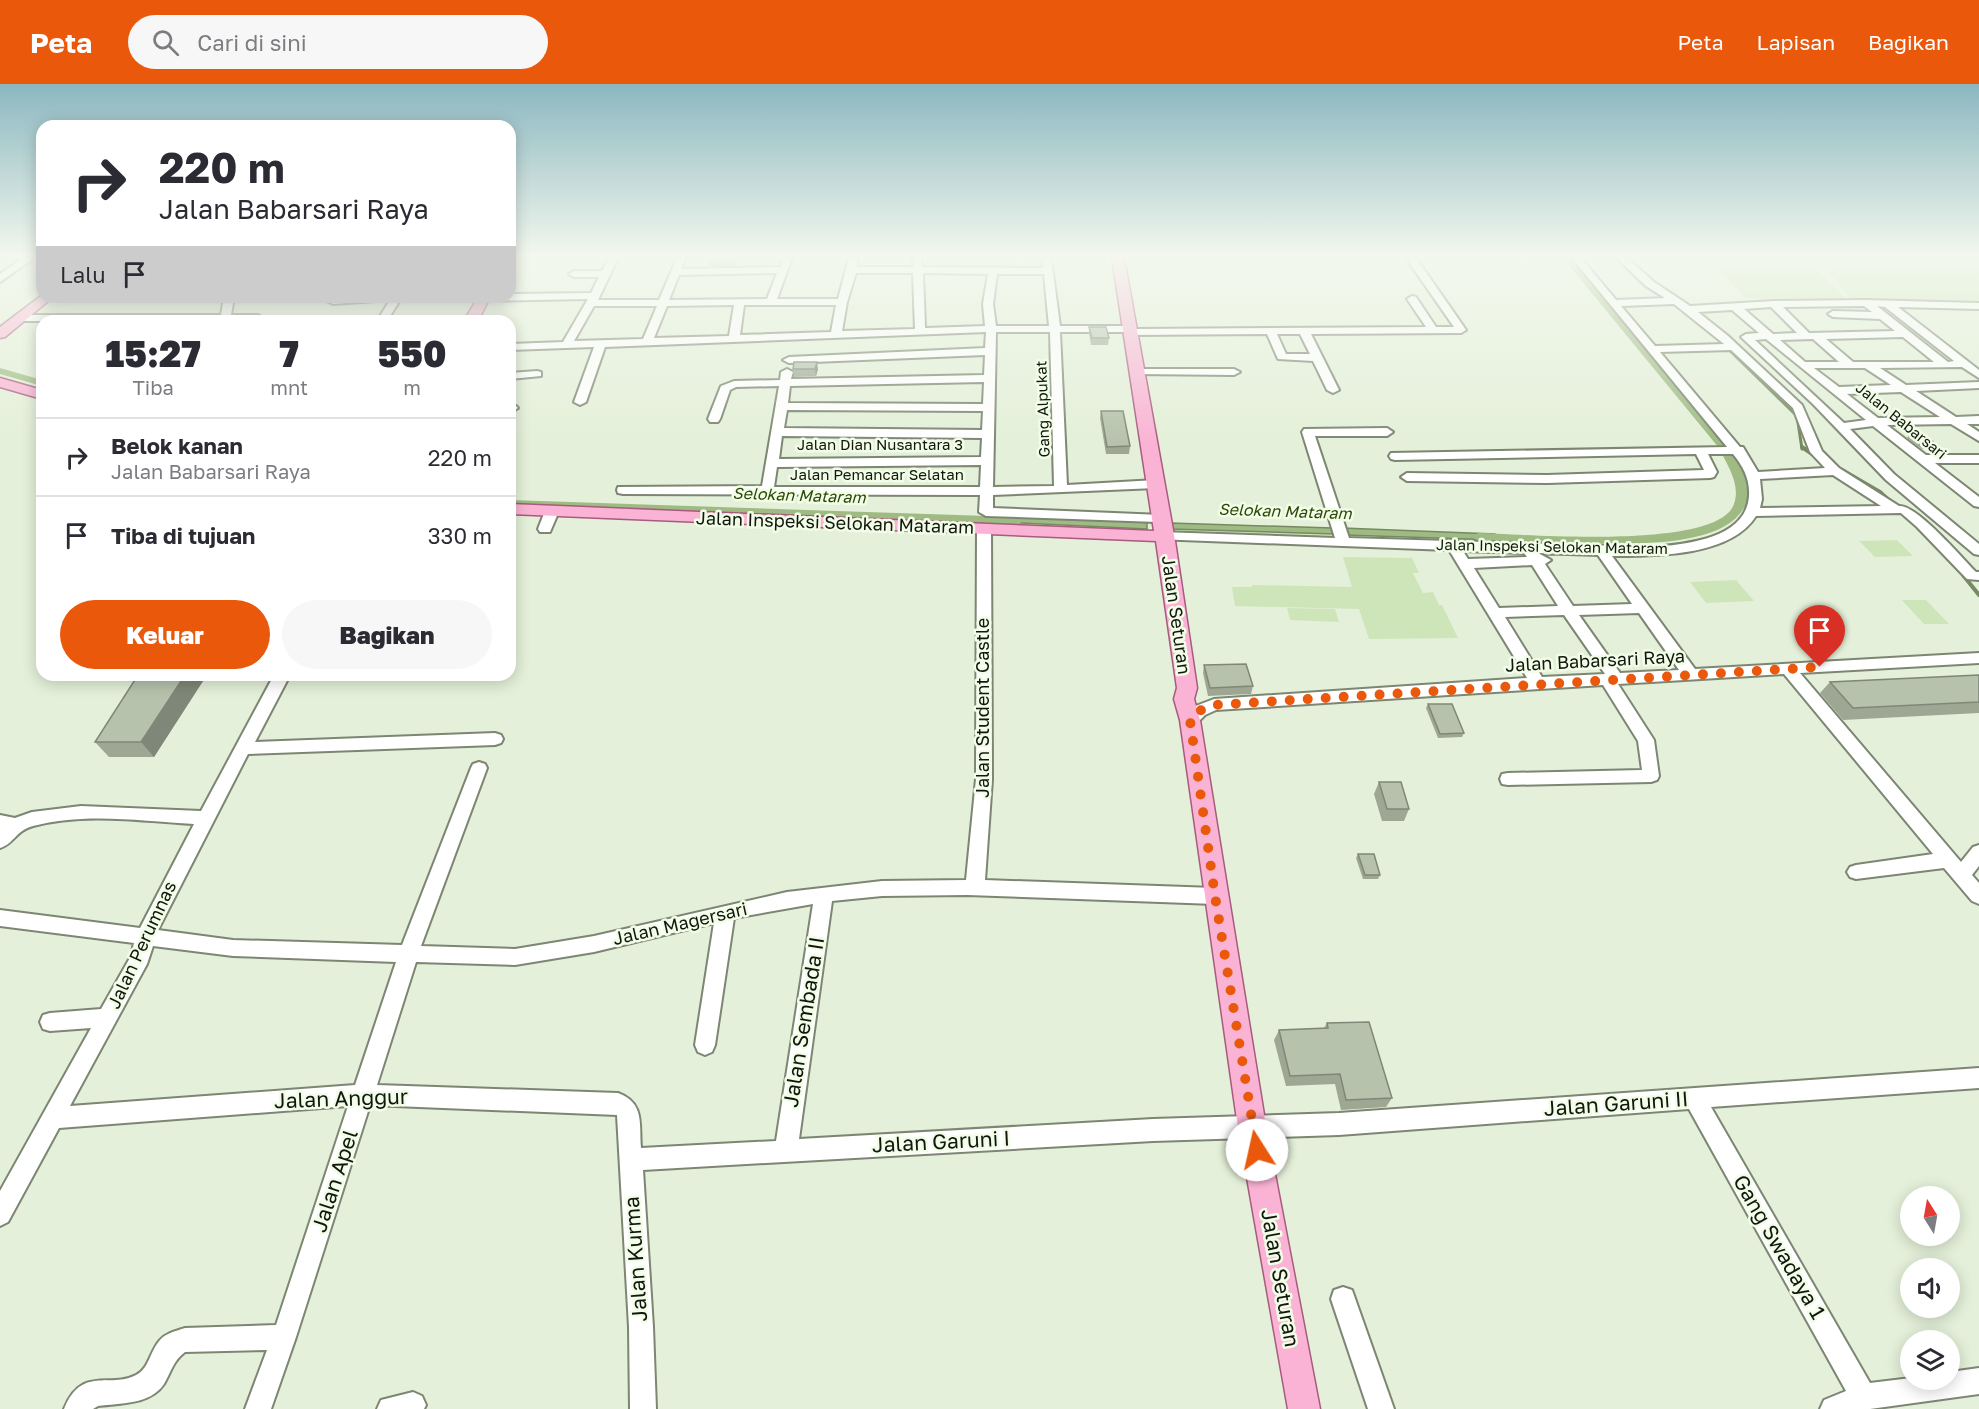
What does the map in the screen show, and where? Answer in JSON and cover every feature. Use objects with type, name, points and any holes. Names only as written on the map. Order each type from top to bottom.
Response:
[{"type":"main road","points":[[2,330],[18,320]]},
{"type":"main road","name":"Jalan Seturan","points":[[1128,320],[1187,688]]},
{"type":"main road","points":[[0,382],[36,393]]},
{"type":"main road","name":"Jalan Inspeksi Selokan Mataram","points":[[516,509],[1162,529]]},
{"type":"main road","points":[[1187,688],[1184,699],[1190,720]]},
{"type":"main road","name":"Jalan Seturan","points":[[1190,720],[1215,896],[1252,1126],[1304,1409]]},
{"type":"street","points":[[567,345],[581,320]]},
{"type":"street","points":[[647,342],[655,320]]},
{"type":"street","points":[[734,338],[737,320]]},
{"type":"street","points":[[836,334],[839,320]]},
{"type":"street","points":[[920,320],[920,331]]},
{"type":"street","points":[[987,491],[990,378],[989,320]]},
{"type":"street","name":"Gang Alpukat","points":[[1054,320],[1061,489]]},
{"type":"street","points":[[1427,320],[1434,330]]},
{"type":"street","points":[[516,347],[989,329],[1271,332],[1461,330],[1454,320]]},
{"type":"street","points":[[1628,320],[1737,450],[1754,476],[1756,494],[1752,512],[1904,509],[1922,524],[1972,576],[1979,576]]},
{"type":"street","points":[[1699,320],[1798,408],[1818,455],[1835,471],[1897,510]]},
{"type":"street","points":[[1750,320],[1769,336],[1746,337],[1817,402],[1890,477],[1979,551]]},
{"type":"street","name":"Jalan Babarsari","points":[[1792,320],[1851,366]]},
{"type":"street","points":[[1888,320],[1946,365]]},
{"type":"street","points":[[1909,320],[1979,375]]},
{"type":"street","points":[[1304,331],[1333,390]]},
{"type":"street","points":[[886,332],[886,356]]},
{"type":"street","points":[[1271,332],[1282,357],[1318,358]]},
{"type":"street","name":"Jalan Babarsari","points":[[1905,334],[1770,337],[1978,501]]},
{"type":"street","points":[[767,492],[793,336]]},
{"type":"street","points":[[580,402],[601,343]]},
{"type":"street","points":[[1653,350],[1729,348]]},
{"type":"street","points":[[789,360],[990,351]]},
{"type":"street","name":"Jalan Babarsari","points":[[1802,364],[1869,366],[1964,363]]},
{"type":"street","points":[[1869,366],[1979,437]]},
{"type":"street","points":[[1137,372],[1234,372]]},
{"type":"street","points":[[516,376],[537,374]]},
{"type":"street","points":[[714,419],[728,386],[786,382],[990,378]]},
{"type":"street","points":[[1837,391],[1979,385]]},
{"type":"street","points":[[781,406],[989,408]]},
{"type":"street","points":[[1840,427],[1877,422],[1979,420]]},
{"type":"street","points":[[777,432],[988,434]]},
{"type":"street","points":[[1340,535],[1308,432],[1388,437],[1395,456],[1410,483],[1710,474],[1705,450]]},
{"type":"street","points":[[1395,456],[1737,450]]},
{"type":"street","points":[[1631,451],[1653,477]]},
{"type":"street","points":[[1608,452],[1629,477]]},
{"type":"street","points":[[1530,453],[1547,479]]},
{"type":"street","points":[[1923,459],[1979,459]]},
{"type":"street","name":"Jalan Dian Nusantara 3","points":[[772,463],[894,476],[988,461]]},
{"type":"street","points":[[1754,476],[1835,471]]},
{"type":"street","name":"Jalan Pemancar Selatan","points":[[623,490],[767,492],[894,476],[987,491],[1154,483]]},
{"type":"street","name":"Jalan Student Castle","points":[[975,887],[984,779],[991,522],[986,512],[987,491]]},
{"type":"street","points":[[545,529],[552,511]]},
{"type":"street","name":"Jalan Inspeksi Selokan Mataram","points":[[1162,529],[1340,535],[1531,554],[1604,554],[1697,545],[1733,532],[1745,523],[1752,512]]},
{"type":"street","points":[[1453,546],[1538,683]]},
{"type":"street","points":[[1464,564],[1531,554],[1608,673],[1646,740],[1651,776],[1508,779]]},
{"type":"street","points":[[1604,554],[1691,675]]},
{"type":"street","points":[[1494,613],[1643,608]]},
{"type":"street","name":"Jalan Babarsari Raya","points":[[1214,705],[1538,683],[1979,658]]},
{"type":"street","points":[[1788,669],[1979,896]]},
{"type":"street","name":"Jalan Perumnas","points":[[0,1214],[140,958],[146,935],[279,681]]},
{"type":"street","points":[[1187,688],[1195,698],[1214,705]]},
{"type":"street","points":[[1190,720],[1199,711],[1214,705]]},
{"type":"street","points":[[244,748],[495,739]]},
{"type":"street","name":"Jalan Apel","points":[[258,1409],[284,1337],[409,953],[479,768]]},
{"type":"street","points":[[0,841],[6,824],[64,814],[207,818]]},
{"type":"street","points":[[1961,876],[1979,852]]},
{"type":"street","points":[[1856,872],[1947,860]]},
{"type":"street","name":"Jalan Magersari","points":[[0,918],[146,935],[232,948],[481,957],[545,953],[824,894],[878,888],[975,887],[1215,896]]},
{"type":"street","name":"Jalan Sembada II","points":[[786,1151],[824,894]]},
{"type":"street","points":[[705,1045],[725,914]]},
{"type":"street","points":[[50,1022],[108,1018]]},
{"type":"street","name":"Jalan Garuni II","points":[[1252,1126],[1339,1124],[1979,1078]]},
{"type":"street","name":"Jalan Anggur","points":[[54,1118],[363,1095],[601,1102],[618,1103],[627,1109]]},
{"type":"street","name":"Gang Swadaya 1","points":[[1694,1098],[1864,1397]]},
{"type":"street","name":"Jalan Kurma","points":[[627,1109],[641,1327],[643,1409]]},
{"type":"street","name":"Jalan Garuni I","points":[[630,1160],[1252,1126]]},
{"type":"street","points":[[1343,1299],[1381,1409]]},
{"type":"street","points":[[77,1409],[81,1400],[88,1395],[135,1390],[148,1384],[165,1352],[174,1343],[185,1340],[284,1337]]},
{"type":"street","points":[[1833,1409],[1864,1397],[1979,1381]]},
{"type":"shaded area","points":[[998,516],[1147,521],[1147,529],[998,522]]},
{"type":"shaded area","points":[[998,522],[1147,529],[1148,532],[998,527]]},
{"type":"shaded area","points":[[1170,523],[1332,528],[1334,534],[1170,529]]},
{"type":"shaded area","points":[[1342,528],[1495,534],[1498,540],[1344,535]]},
{"type":"shaded area","points":[[1170,529],[1334,534],[1335,538],[1170,533]]},
{"type":"shaded area","points":[[1897,540],[1913,556],[1875,557],[1859,541]]},
{"type":"shaded area","points":[[1343,557],[1412,558],[1419,573],[1413,573],[1423,593],[1433,592],[1458,638],[1369,639],[1359,609],[1235,606],[1232,587],[1252,587],[1252,585],[1352,587]]},
{"type":"shaded area","points":[[1736,580],[1754,601],[1706,603],[1690,582]]},
{"type":"shaded area","points":[[1902,600],[1926,600],[1949,624],[1924,624]]},
{"type":"shaded area","points":[[1287,608],[1335,609],[1339,622],[1290,620]]},
{"type":"building","points":[[1089,327],[1106,327],[1109,338],[1092,338]]},
{"type":"building","points":[[794,362],[817,362],[815,369],[793,369]]},
{"type":"building","points":[[1101,411],[1123,411],[1130,446],[1107,447]]},
{"type":"building","points":[[1922,433],[1936,444],[1924,445],[1910,434]]},
{"type":"building","points":[[1246,664],[1253,686],[1210,688],[1204,665]]},
{"type":"building","points":[[1979,675],[1979,702],[1853,708],[1830,682]]},
{"type":"building","points":[[134,681],[181,681],[141,742],[95,742]]},
{"type":"building","points":[[1428,704],[1452,704],[1464,733],[1440,734]]},
{"type":"building","points":[[1379,782],[1401,782],[1409,809],[1387,809]]},
{"type":"building","points":[[1358,854],[1374,854],[1380,875],[1365,875]]},
{"type":"building","points":[[1369,1022],[1392,1098],[1346,1100],[1340,1074],[1290,1076],[1279,1030],[1328,1028],[1327,1023]]},
{"type":"waterway","name":"Selokan Mataram","points":[[1478,537],[1605,540],[1669,538],[1700,532],[1725,522],[1740,505],[1741,481],[1724,447],[1618,320]]},
{"type":"waterway","points":[[1716,337],[1797,416],[1802,449]]},
{"type":"waterway","name":"Selokan Mataram","points":[[0,371],[36,381]]},
{"type":"waterway","points":[[1802,447],[1818,458]]},
{"type":"waterway","points":[[1842,470],[1880,492],[1892,503]]},
{"type":"waterway","name":"Selokan Mataram","points":[[516,504],[1017,521]]},
{"type":"waterway","points":[[1963,575],[1979,595]]},
{"type":"route","points":[[1257,1150],[1215,896],[1190,720],[1195,714],[1214,705],[1820,667]]}]
